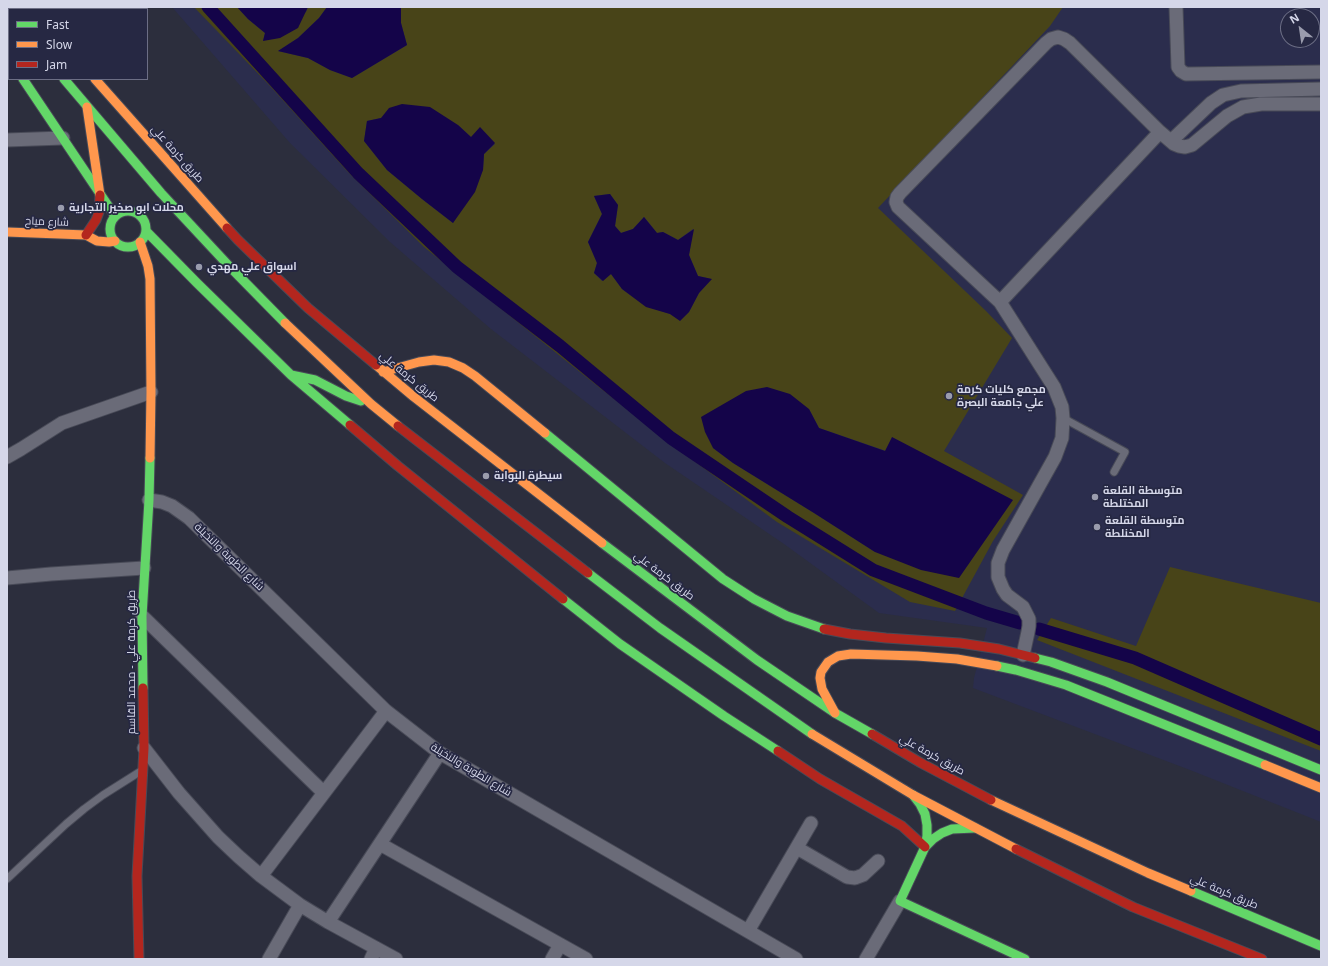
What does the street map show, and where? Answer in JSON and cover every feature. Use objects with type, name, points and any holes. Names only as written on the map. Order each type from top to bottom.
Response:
[{"type":"main road","points":[[24,80],[100,195],[113,218],[110,232],[115,241],[120,245],[131,246],[140,242],[146,231],[144,220],[136,212],[125,211],[113,218],[86,235]]},
{"type":"main road","points":[[65,80],[146,176],[245,282],[270,308],[371,404],[394,423],[589,568],[666,632],[819,739],[913,795],[975,828],[1133,907],[1262,959]]},
{"type":"main road","name":"طريق كرمة علي","points":[[96,80],[238,240],[308,308],[384,372],[548,502],[603,549],[757,660],[834,713],[921,763],[990,800],[1148,873],[1321,946]]},
{"type":"main road","points":[[86,235],[96,220],[99,212],[100,195],[87,107]]},
{"type":"main road","points":[[146,231],[291,375],[514,560],[620,644],[724,716],[820,779],[902,826],[925,847]]},
{"type":"main road","name":"شارع مياح","points":[[7,232],[86,235],[97,241],[115,241]]},
{"type":"main road","name":"طريق كرمة علي - محمد القاسم","points":[[139,959],[137,876],[144,748],[142,616],[149,500],[151,392],[150,292],[148,266],[140,242]]},
{"type":"main road","points":[[173,269],[184,270]]},
{"type":"main road","points":[[150,292],[159,276]]},
{"type":"main road","points":[[384,372],[419,362],[434,360],[449,362],[463,368],[475,376],[723,579],[754,599],[787,616],[827,630],[886,638],[960,643],[1023,654],[1051,662],[1107,682],[1321,770]]},
{"type":"main road","points":[[291,375],[315,380],[351,398],[371,404]]},
{"type":"main road","points":[[834,713],[822,688],[820,678],[821,672],[833,658],[844,654],[917,656],[957,659],[1047,678],[1091,694],[1321,788]]},
{"type":"main road","points":[[1047,678],[1051,662]]},
{"type":"main road","points":[[913,795],[925,814],[927,836],[925,847],[900,901],[1025,959]]},
{"type":"main road","points":[[925,847],[933,839],[952,829],[975,828]]},
{"type":"street","points":[[1176,7],[1178,67],[1186,74],[1321,72]]},
{"type":"street","points":[[1023,654],[1028,632],[1029,619],[1023,607],[1007,595],[1003,589],[998,577],[998,563],[1002,550],[1055,457],[1062,438],[1063,418],[1060,402],[1054,387],[1000,302],[898,207],[896,202],[897,197],[1046,43],[1051,39],[1058,37],[1070,43],[1160,132],[1178,146],[1185,147],[1192,145],[1227,116],[1248,106],[1261,104],[1321,104]]},
{"type":"street","points":[[1223,95],[1227,74]]},
{"type":"street","points":[[1171,142],[1211,103],[1223,95],[1242,91],[1321,89]]},
{"type":"street","points":[[1000,302],[1160,132]]},
{"type":"street","points":[[7,140],[63,138]]},
{"type":"street","points":[[7,457],[62,423],[151,392]]},
{"type":"street","name":"شارع الطوبة والنخيلة","points":[[149,500],[162,502],[172,506],[189,518],[386,711],[440,753],[796,959]]},
{"type":"street","points":[[7,578],[144,568]]},
{"type":"street","points":[[142,616],[324,793]]},
{"type":"street","points":[[261,876],[386,711]]},
{"type":"street","points":[[144,748],[179,793],[218,837],[261,876],[300,905],[373,953],[396,959]]},
{"type":"street","points":[[328,922],[440,753]]},
{"type":"street","points":[[748,931],[812,823]]},
{"type":"street","points":[[380,844],[586,959]]},
{"type":"street","points":[[797,848],[847,877],[855,878],[863,875],[878,861]]},
{"type":"street","points":[[866,959],[900,901]]},
{"type":"street","points":[[269,959],[300,905]]},
{"type":"street","points":[[552,959],[560,945]]},
{"type":"lane","points":[[1063,418],[1125,452],[1114,472]]},
{"type":"lane","points":[[7,879],[84,809],[103,795],[143,770]]},
{"type":"shaded area","name":"مجمع كليات كرمة علي جامعة البصرة","points":[[172,7],[1321,7],[1321,822],[1190,770],[973,688],[974,678],[987,628],[879,613],[784,544],[665,463],[491,329],[390,242],[290,143]]},
{"type":"shaded area","points":[[194,7],[237,7],[248,19],[265,33],[263,41],[306,12],[308,7],[327,7],[319,18],[298,38],[278,51],[308,58],[330,70],[352,78],[407,45],[401,23],[401,7],[1063,7],[1050,26],[878,208],[986,311],[1012,338],[944,451],[1023,495],[993,541],[955,611],[910,602],[777,522],[690,458],[424,247],[347,171],[270,86]],"holes":[[[381,118],[458,125],[471,137],[495,144],[484,154],[483,170],[453,223],[387,170],[364,141],[367,121]],[[610,194],[618,205],[615,226],[621,233],[633,229],[644,217],[657,233],[663,232],[678,240],[693,229],[689,255],[698,276],[711,279],[699,293],[689,312],[680,320],[670,314],[646,306],[622,289],[611,274],[602,281],[594,273],[597,263],[588,242],[602,214],[594,196]],[[809,409],[819,428],[886,451],[893,437],[875,552],[733,463],[713,448]]]},
{"type":"shaded area","points":[[237,7],[308,7],[298,28],[280,38],[263,41],[265,33],[248,19]]},
{"type":"shaded area","points":[[327,7],[401,7],[401,23],[407,45],[352,78],[330,70],[308,58],[278,51],[298,38],[319,18]]},
{"type":"shaded area","points":[[402,104],[430,107],[458,125],[471,137],[480,127],[495,143],[484,154],[483,170],[475,192],[453,223],[387,170],[364,141],[367,121],[381,118],[389,108]]},
{"type":"shaded area","points":[[610,194],[618,205],[615,226],[621,233],[633,229],[644,217],[657,233],[663,232],[678,240],[694,229],[689,255],[698,276],[712,279],[699,293],[689,312],[680,321],[670,314],[646,307],[622,289],[611,274],[603,281],[594,273],[597,263],[588,242],[602,214],[594,196]]},
{"type":"shaded area","points":[[767,387],[790,394],[809,409],[819,428],[885,451],[892,437],[1013,500],[959,578],[921,570],[875,552],[733,463],[713,448],[705,432],[701,417],[746,391]]},
{"type":"shaded area","points":[[1170,567],[1321,603],[1321,751],[1037,640],[1051,618],[1136,646]]},
{"type":"waterway","points":[[208,7],[358,173],[457,267],[560,346],[671,438],[788,517],[873,570],[986,613],[1020,623]]},
{"type":"waterway","points":[[1039,629],[1135,658],[1321,739]]},
{"type":"traffic: fast","points":[[24,80],[115,216]]},
{"type":"traffic: fast","points":[[65,80],[161,193],[285,323]]},
{"type":"traffic: fast","points":[[128,211],[141,216],[146,229],[141,242],[128,247],[115,242],[110,229],[115,216],[128,211]]},
{"type":"traffic: fast","points":[[146,231],[291,375],[350,425]]},
{"type":"traffic: fast","points":[[291,375],[315,380],[346,396],[361,401]]},
{"type":"traffic: fast","points":[[545,433],[723,579],[754,599],[787,616],[824,629]]},
{"type":"traffic: fast","points":[[143,688],[142,616],[150,458]]},
{"type":"traffic: fast","points":[[602,543],[757,660],[835,713],[872,734]]},
{"type":"traffic: fast","points":[[588,573],[660,628],[812,734]]},
{"type":"traffic: fast","points":[[563,599],[620,644],[724,716],[778,751]]},
{"type":"traffic: fast","points":[[1035,658],[1051,662],[1107,682],[1321,770]]},
{"type":"traffic: fast","points":[[997,666],[1066,685],[1265,765]]},
{"type":"traffic: fast","points":[[913,795],[925,814],[927,836],[925,847],[900,901],[1025,959]]},
{"type":"traffic: fast","points":[[925,847],[933,839],[952,829],[975,828]]},
{"type":"traffic: fast","points":[[1191,891],[1321,946]]},
{"type":"traffic: slow","points":[[96,80],[227,228]]},
{"type":"traffic: slow","points":[[87,107],[100,195]]},
{"type":"traffic: slow","points":[[7,232],[86,235],[97,241],[115,241]]},
{"type":"traffic: slow","points":[[140,242],[148,266],[150,279],[150,458]]},
{"type":"traffic: slow","points":[[285,323],[371,404],[398,426]]},
{"type":"traffic: slow","points":[[383,372],[419,362],[434,360],[449,362],[463,368],[475,376],[545,433]]},
{"type":"traffic: slow","points":[[376,365],[414,397],[602,543]]},
{"type":"traffic: slow","points":[[835,713],[822,689],[820,678],[821,672],[828,662],[838,656],[851,654],[917,656],[957,659],[997,666]]},
{"type":"traffic: slow","points":[[812,734],[913,795],[1016,849]]},
{"type":"traffic: slow","points":[[1265,765],[1321,788]]},
{"type":"traffic: slow","points":[[991,800],[1148,873],[1191,891]]},
{"type":"traffic: jam","points":[[86,235],[96,220],[99,212],[100,195]]},
{"type":"traffic: jam","points":[[227,228],[308,308],[376,365]]},
{"type":"traffic: jam","points":[[350,425],[398,466],[563,599]]},
{"type":"traffic: jam","points":[[398,426],[588,573]]},
{"type":"traffic: jam","points":[[824,629],[850,634],[886,638],[960,643],[999,649],[1035,658]]},
{"type":"traffic: jam","points":[[139,959],[137,876],[144,748],[143,688]]},
{"type":"traffic: jam","points":[[872,734],[921,763],[991,800]]},
{"type":"traffic: jam","points":[[778,751],[820,779],[902,826],[925,847]]},
{"type":"traffic: jam","points":[[1016,849],[1133,907],[1262,959]]},
{"type":"place","name":"محلات ابو صخير التجارية","points":[[61,208]]},
{"type":"place","name":"اسواق علي مهدي","points":[[199,267]]},
{"type":"place","name":"مجمع كليات كرمة علي جامعة البصرة","points":[[949,396]]},
{"type":"place","name":"سيطرة البوابة","points":[[486,476]]},
{"type":"place","name":"متوسطة القلعة المختلطة","points":[[1095,497]]},
{"type":"place","name":"متوسطة القلعة المخنلطة","points":[[1097,527]]}]
